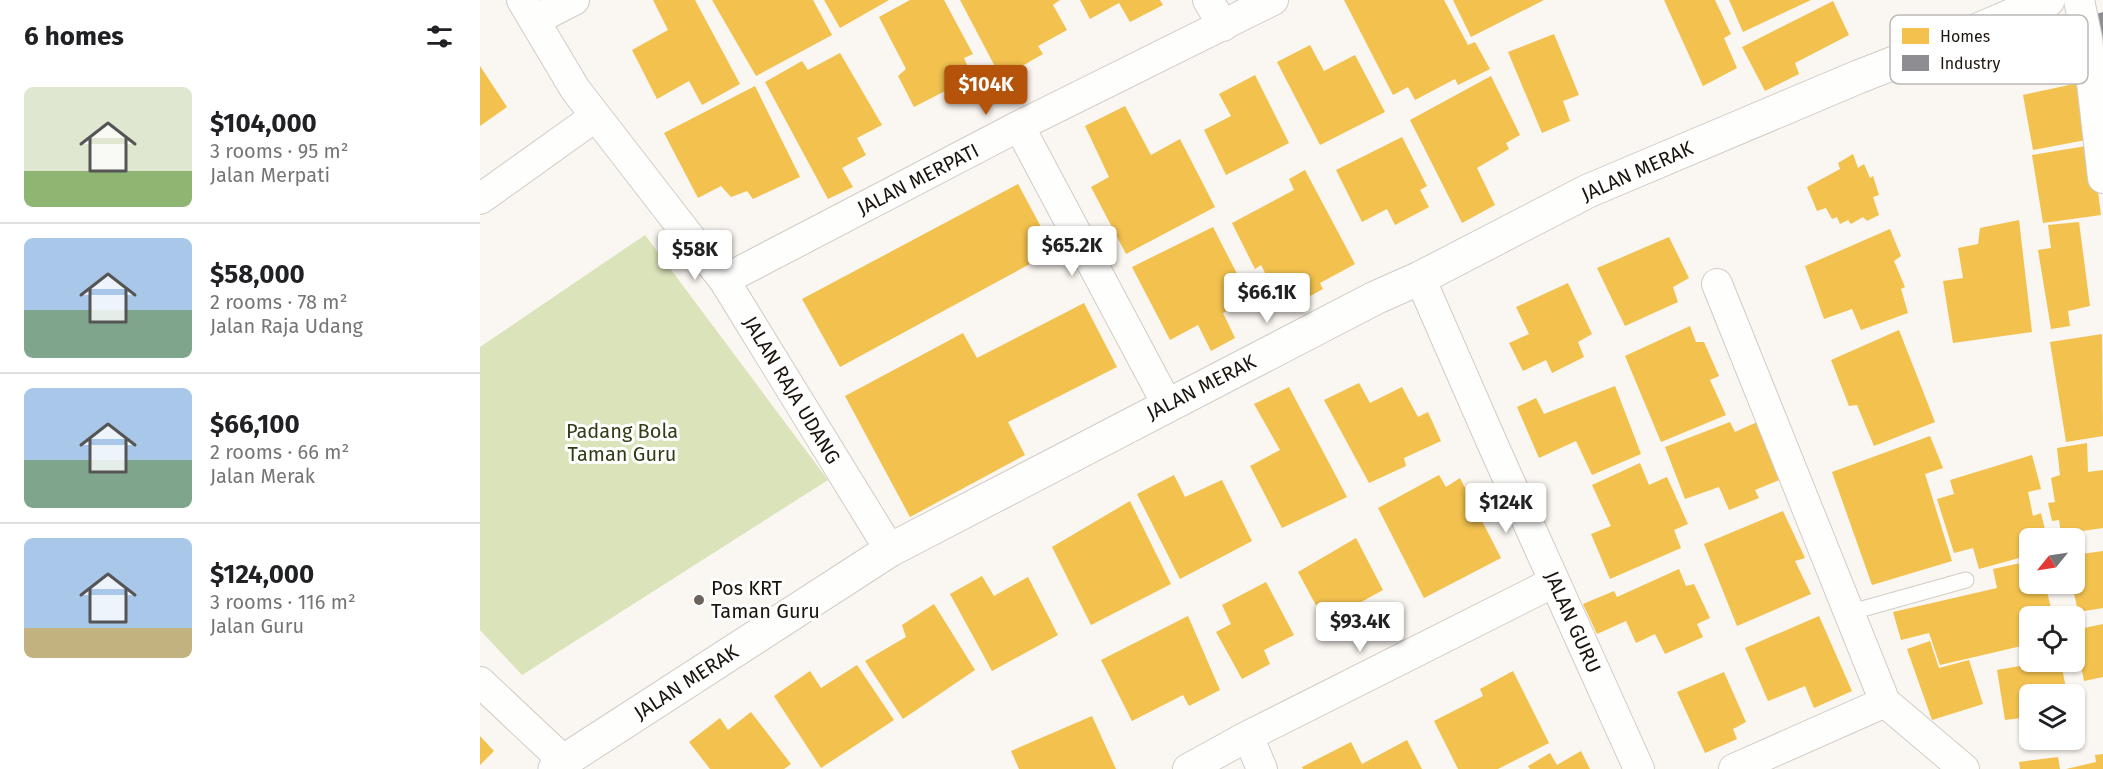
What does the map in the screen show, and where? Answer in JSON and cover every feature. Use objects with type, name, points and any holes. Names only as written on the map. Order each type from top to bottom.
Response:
[{"type":"street","points":[[529,10],[574,0]]},
{"type":"street","points":[[1208,0],[1223,26]]},
{"type":"street","name":"JALAN MERPATI","points":[[724,280],[1019,126],[1273,0]]},
{"type":"street","name":"JALAN MERAK","points":[[2013,15],[2048,0]]},
{"type":"street","points":[[2079,0],[2082,15]]},
{"type":"street","name":"JALAN RAJA UDANG","points":[[529,10],[575,89],[724,280],[890,550]]},
{"type":"street","points":[[2088,51],[2103,178]]},
{"type":"street","name":"JALAN MERAK","points":[[560,765],[890,550],[1167,404],[1588,191],[1890,65]]},
{"type":"street","points":[[480,199],[596,116]]},
{"type":"street","points":[[1019,126],[1167,404]]},
{"type":"street","name":"JALAN GURU","points":[[1420,278],[1639,769]]},
{"type":"street","points":[[1717,284],[1885,702],[1964,769]]},
{"type":"street","points":[[1188,769],[1248,736],[1554,582]]},
{"type":"street","points":[[480,682],[560,765]]},
{"type":"street","points":[[1734,769],[1885,702]]},
{"type":"street","points":[[1248,736],[1262,769]]},
{"type":"lane","points":[[1848,613],[1966,580]]},
{"type":"green space","name":"Padang Bola Taman Guru","points":[[645,235],[828,480],[522,675],[480,630],[480,347]]},
{"type":"building: Homes","points":[[653,0],[695,0],[740,84],[702,105],[689,81],[657,99],[632,50],[668,30]]},
{"type":"building: Homes","points":[[712,0],[813,0],[832,35],[756,76]]},
{"type":"building: Homes","points":[[824,0],[889,0],[840,28]]},
{"type":"building: Homes","points":[[910,0],[944,0],[973,54],[964,58],[969,69],[948,81],[951,88],[914,107],[898,76],[906,69],[879,17]]},
{"type":"building: Homes","points":[[960,0],[1060,0],[1053,5],[1067,30],[1038,46],[1043,54],[1001,78]]},
{"type":"building: Homes","points":[[1080,0],[1160,0],[1163,5],[1130,22],[1119,3],[1090,19]]},
{"type":"building: Homes","points":[[1344,0],[1444,0],[1468,45],[1475,42],[1490,69],[1458,85],[1455,79],[1415,100],[1408,87],[1393,95]]},
{"type":"building: Homes","points":[[1453,0],[1544,0],[1471,37]]},
{"type":"building: Homes","points":[[1664,0],[1715,0],[1731,34],[1724,38],[1737,68],[1703,86]]},
{"type":"building: Homes","points":[[1729,0],[1811,0],[1743,32]]},
{"type":"building: Homes","points":[[1833,1],[1849,35],[1795,63],[1799,74],[1765,91],[1742,47]]},
{"type":"building: Homes","points":[[1554,34],[1579,95],[1563,101],[1570,121],[1542,133],[1508,52]]},
{"type":"building: Homes","points":[[1310,45],[1324,71],[1355,55],[1385,112],[1320,145],[1277,62]]},
{"type":"building: Homes","points":[[840,53],[882,125],[857,138],[866,155],[842,168],[853,187],[828,199],[765,82],[802,61],[808,70]]},
{"type":"building: Homes","points":[[480,66],[507,107],[480,126]]},
{"type":"building: Homes","points":[[1255,75],[1289,143],[1226,175],[1204,130],[1231,116],[1219,94]]},
{"type":"building: Homes","points":[[1491,76],[1520,135],[1506,143],[1509,149],[1477,168],[1495,205],[1462,223],[1410,120]]},
{"type":"building: Homes","points":[[2083,84],[2091,139],[2033,150],[2023,95]]},
{"type":"building: Homes","points":[[755,86],[800,177],[753,199],[747,191],[731,197],[721,186],[698,198],[664,133]]},
{"type":"building: Homes","points":[[1125,106],[1151,155],[1180,139],[1215,207],[1126,254],[1091,187],[1109,177],[1085,126]]},
{"type":"building: Homes","points":[[1402,137],[1427,186],[1420,190],[1429,207],[1395,225],[1387,209],[1362,222],[1336,170]]},
{"type":"building: Homes","points":[[2092,145],[2101,215],[2043,223],[2032,155]]},
{"type":"building: Homes","points":[[1853,154],[1858,168],[1864,164],[1870,178],[1873,176],[1879,195],[1873,197],[1879,215],[1867,221],[1863,217],[1851,224],[1848,220],[1840,224],[1837,217],[1832,219],[1826,208],[1817,211],[1807,187],[1840,169],[1838,163]]},
{"type":"building: Homes","points":[[1305,170],[1355,264],[1320,283],[1323,289],[1303,300],[1296,286],[1277,296],[1261,265],[1255,269],[1232,223],[1294,190],[1289,179]]},
{"type":"building: Homes","points":[[1018,184],[1054,251],[840,367],[802,299]]},
{"type":"building: Homes","points":[[2019,220],[2032,332],[1953,343],[1943,281],[1963,278],[1958,248],[1978,244],[1980,228]]},
{"type":"building: Homes","points":[[2079,222],[2090,306],[2068,311],[2070,326],[2051,329],[2038,250],[2051,248],[2048,225]]},
{"type":"building: Homes","points":[[1213,227],[1250,299],[1223,313],[1235,338],[1211,351],[1198,325],[1170,340],[1132,267]]},
{"type":"building: Homes","points":[[1890,229],[1901,256],[1894,261],[1905,287],[1901,289],[1908,313],[1861,330],[1852,309],[1824,319],[1805,266]]},
{"type":"building: Homes","points":[[1669,237],[1689,278],[1673,287],[1678,302],[1625,326],[1597,268]]},
{"type":"building: Homes","points":[[1568,283],[1592,334],[1578,342],[1584,357],[1552,373],[1546,360],[1523,371],[1509,343],[1529,334],[1516,307]]},
{"type":"building: Homes","points":[[1084,303],[1117,367],[1008,422],[1025,455],[910,517],[845,396],[963,333],[977,358]]},
{"type":"building: Homes","points":[[1690,326],[1696,342],[1704,342],[1719,376],[1710,380],[1726,415],[1661,442],[1625,356]]},
{"type":"building: Homes","points":[[1899,330],[1935,422],[1874,446],[1857,405],[1849,406],[1831,360]]},
{"type":"building: Homes","points":[[2102,334],[2103,436],[2066,442],[2050,342]]},
{"type":"building: Homes","points":[[1359,383],[1370,403],[1402,387],[1418,417],[1428,412],[1441,441],[1404,458],[1406,466],[1369,483],[1324,400]]},
{"type":"building: Homes","points":[[1615,386],[1641,454],[1592,475],[1576,441],[1539,458],[1517,407],[1536,398],[1544,414]]},
{"type":"building: Homes","points":[[1289,387],[1347,497],[1282,528],[1250,466],[1280,450],[1254,404]]},
{"type":"building: Homes","points":[[1764,419],[1782,479],[1755,490],[1759,498],[1729,510],[1719,487],[1685,499],[1665,447],[1730,422],[1735,432]]},
{"type":"building: Homes","points":[[1930,436],[1943,468],[1925,474],[1952,561],[1872,585],[1832,472]]},
{"type":"building: Homes","points":[[2087,443],[2088,472],[2103,470],[2103,528],[2085,531],[2085,528],[2060,528],[2059,520],[2052,521],[2048,503],[2055,502],[2051,478],[2060,475],[2057,448]]},
{"type":"building: Homes","points":[[2032,455],[2041,489],[2028,492],[2033,516],[2041,513],[2045,528],[2019,528],[2019,558],[1979,569],[1973,548],[1954,553],[1937,499],[1954,494],[1950,480]]},
{"type":"building: Homes","points":[[1640,463],[1649,485],[1667,477],[1688,524],[1674,530],[1681,548],[1610,579],[1591,534],[1611,526],[1592,485]]},
{"type":"building: Homes","points":[[1174,475],[1185,497],[1222,480],[1252,541],[1180,579],[1137,494]]},
{"type":"building: Homes","points":[[1439,475],[1446,487],[1460,478],[1501,558],[1424,598],[1378,508]]},
{"type":"building: Homes","points":[[1130,501],[1171,584],[1091,625],[1052,547]]},
{"type":"building: Homes","points":[[1783,511],[1805,558],[1795,561],[1811,594],[1737,626],[1704,544]]},
{"type":"building: Homes","points":[[1356,538],[1383,590],[1325,622],[1298,572]]},
{"type":"building: Homes","points":[[2103,551],[2103,608],[2085,611],[2085,606],[2077,606],[2074,594],[2085,594],[2085,553]]},
{"type":"building: Homes","points":[[2019,563],[2019,594],[2048,594],[2050,606],[2019,606],[2019,647],[1940,665],[1929,633],[1901,640],[1893,612],[1997,588],[1993,569]]},
{"type":"building: Homes","points":[[1679,569],[1686,586],[1694,584],[1710,618],[1697,624],[1703,637],[1665,654],[1655,634],[1636,643],[1626,621],[1597,634],[1583,604],[1614,591],[1617,597]]},
{"type":"building: Homes","points":[[982,576],[994,596],[1028,577],[1058,635],[992,671],[950,594]]},
{"type":"building: Homes","points":[[1266,582],[1294,635],[1264,650],[1270,664],[1242,679],[1216,632],[1231,624],[1222,605]]},
{"type":"building: Homes","points":[[934,604],[975,670],[903,719],[865,661],[906,637],[902,625]]},
{"type":"building: Homes","points":[[1188,616],[1220,690],[1189,706],[1183,695],[1132,721],[1101,660]]},
{"type":"building: Homes","points":[[1819,616],[1852,691],[1814,708],[1805,686],[1768,701],[1745,648]]},
{"type":"building: Homes","points":[[2103,624],[2103,677],[2084,681],[2082,672],[2085,672],[2085,628]]},
{"type":"building: Homes","points":[[1930,641],[1939,668],[1969,660],[1983,704],[1932,720],[1907,649]]},
{"type":"building: Homes","points":[[857,665],[894,720],[821,768],[774,696],[810,671],[821,688]]},
{"type":"building: Homes","points":[[2019,666],[2019,672],[2063,672],[2065,684],[2019,684],[2019,718],[2005,720],[1997,670]]},
{"type":"building: Homes","points":[[1513,671],[1549,743],[1498,769],[1458,769],[1434,721],[1483,696],[1480,689]]},
{"type":"building: Homes","points":[[1724,672],[1746,722],[1733,729],[1737,739],[1705,753],[1677,692]]},
{"type":"building: Homes","points":[[751,712],[791,764],[784,769],[710,769],[689,742],[720,718],[728,730]]},
{"type":"building: Homes","points":[[1092,716],[1116,769],[1019,769],[1011,751]]},
{"type":"building: Homes","points":[[480,736],[494,751],[480,765]]},
{"type":"building: Homes","points":[[1407,740],[1422,769],[1303,769],[1302,767],[1351,742],[1362,764]]},
{"type":"building: Homes","points":[[1581,751],[1590,769],[1530,769],[1528,766],[1550,753],[1557,765]]},
{"type":"building: Homes","points":[[2103,754],[2103,769],[2066,769],[2096,762],[2095,755]]},
{"type":"building: Homes","points":[[2058,757],[2060,769],[2020,769],[2019,762]]},
{"type":"building: Industry","points":[[2103,12],[2103,57],[2093,15]]},
{"type":"place","name":"Pos KRT Taman Guru","points":[[699,600]]}]
